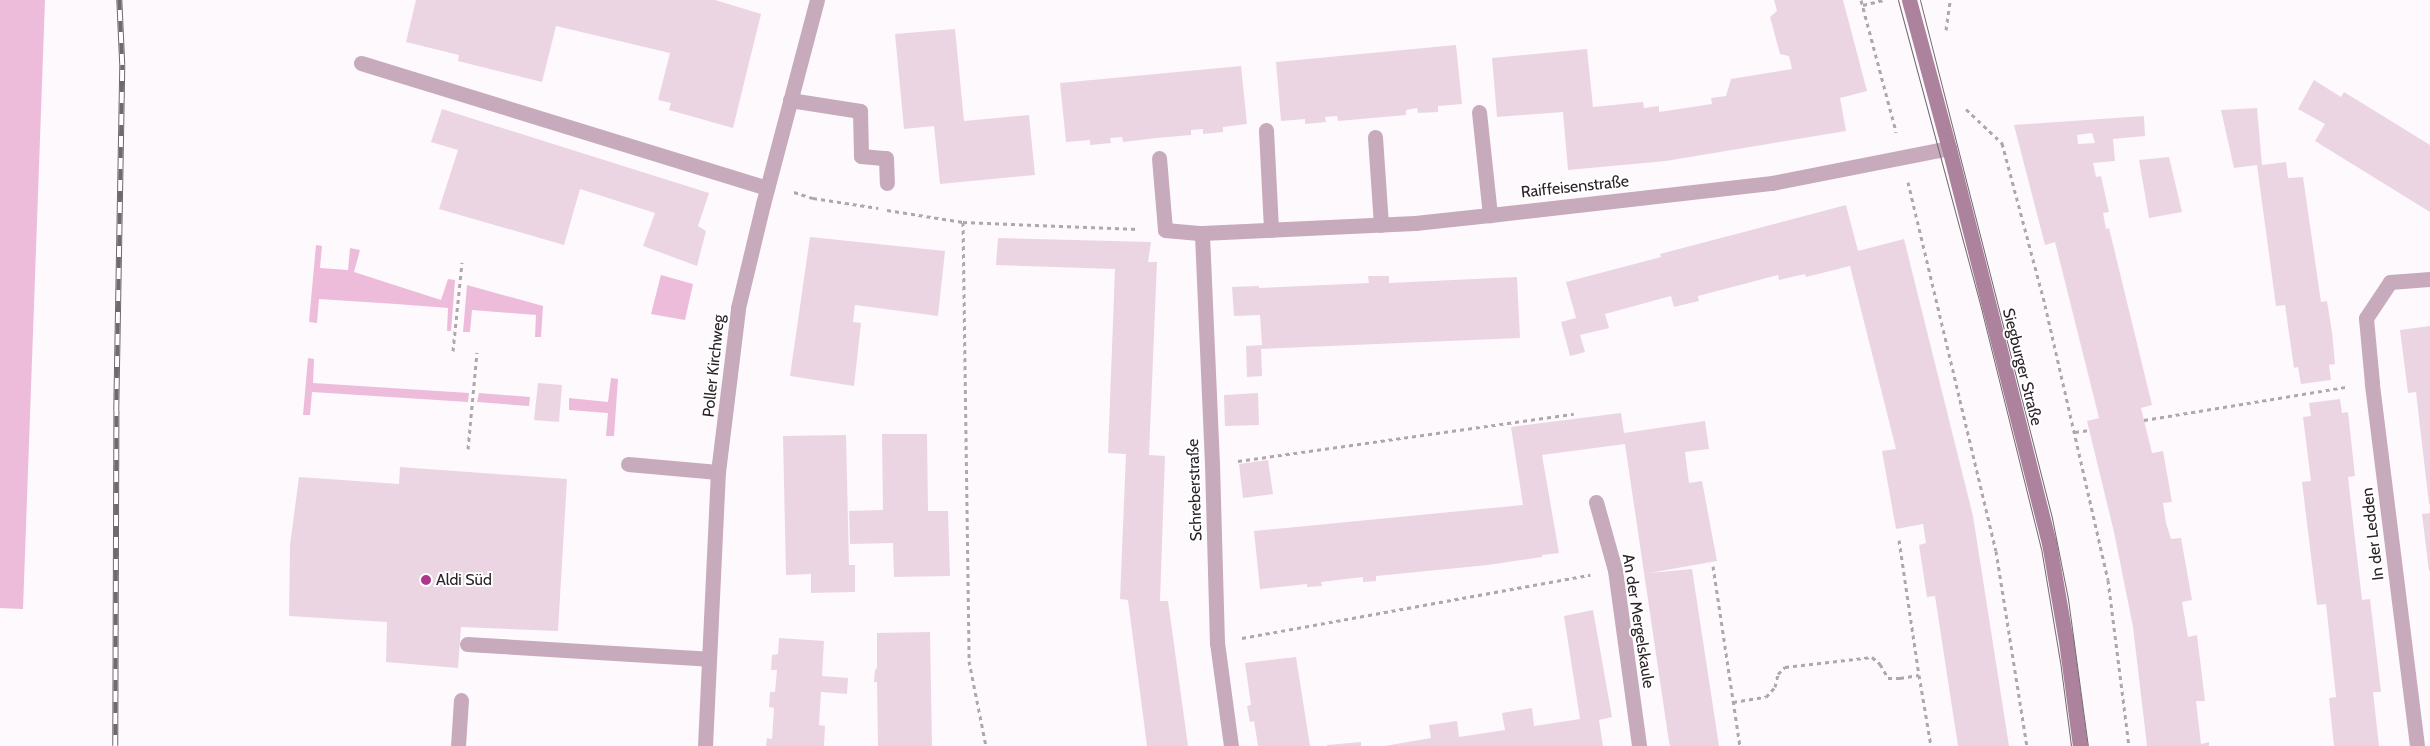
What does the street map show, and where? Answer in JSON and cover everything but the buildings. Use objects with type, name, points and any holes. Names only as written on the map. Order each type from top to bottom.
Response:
[{"type":"main road","name":"Siegburger Straße","points":[[1909,0],[1949,148],[2049,543],[2066,641],[2080,746]]},
{"type":"street","name":"Poller Kirchweg","points":[[705,746],[718,472],[738,308],[817,0]]},
{"type":"street","points":[[361,63],[768,186]]},
{"type":"street","points":[[790,100],[860,112],[861,156],[886,158],[887,183]]},
{"type":"street","points":[[1479,112],[1490,215]]},
{"type":"street","points":[[1266,130],[1271,230]]},
{"type":"street","points":[[1375,137],[1381,225]]},
{"type":"street","name":"Raiffeisenstraße","points":[[1165,230],[1202,233],[1381,225],[1490,215],[1772,183],[1949,148]]},
{"type":"street","points":[[1159,158],[1165,230]]},
{"type":"street","name":"Schreberstraße","points":[[1202,233],[1212,464],[1217,643],[1231,746]]},
{"type":"street","name":"In der Ledden","points":[[2416,746],[2372,383],[2366,318],[2390,282],[2430,279]]},
{"type":"street","points":[[628,464],[718,472]]},
{"type":"street","name":"An der Mergelskaule","points":[[1596,502],[1615,570],[1638,746]]},
{"type":"street","points":[[467,644],[709,659]]},
{"type":"street","points":[[458,746],[461,700]]},
{"type":"path","points":[[1861,0],[1941,315],[1996,551],[2027,746]]},
{"type":"path","points":[[1863,5],[1884,0]]},
{"type":"path","points":[[1946,35],[1947,8],[1950,0]]},
{"type":"path","points":[[1964,107],[2002,143],[2006,155],[2075,432],[2108,580],[2129,746]]},
{"type":"path","points":[[768,186],[813,198],[964,222],[1165,230]]},
{"type":"path","points":[[964,222],[970,661],[986,746]]},
{"type":"path","points":[[453,351],[462,262]]},
{"type":"path","points":[[468,449],[477,352]]},
{"type":"path","points":[[2144,420],[2372,383]]},
{"type":"path","points":[[1212,464],[1574,414]]},
{"type":"path","points":[[2075,432],[2090,430]]},
{"type":"path","points":[[1899,540],[1931,746]]},
{"type":"path","points":[[1713,566],[1740,746]]},
{"type":"path","points":[[1217,643],[1615,570]]},
{"type":"path","points":[[1733,702],[1766,697],[1775,687],[1778,674],[1785,667],[1872,657],[1880,664],[1888,678],[1919,675]]},
{"type":"shaded area","points":[[0,0],[45,0],[23,609],[0,608]]},
{"type":"shaded area","points":[[316,245],[322,246],[320,268],[348,270],[350,248],[360,250],[354,272],[441,300],[448,279],[455,280],[451,331],[447,331],[448,308],[319,299],[317,323],[309,322]]},
{"type":"shaded area","points":[[661,275],[693,284],[685,320],[651,314]]},
{"type":"shaded area","points":[[467,285],[543,306],[541,337],[535,337],[536,315],[472,310],[470,332],[463,332]]},
{"type":"shaded area","points":[[308,358],[314,359],[313,383],[469,393],[468,402],[312,392],[310,415],[303,415]]},
{"type":"shaded area","points":[[611,378],[618,379],[614,436],[606,436],[608,413],[569,410],[569,398],[608,402]]},
{"type":"shaded area","points":[[479,393],[530,397],[529,406],[477,402]]},
{"type":"tram line","points":[[1898,0],[1982,312],[2041,548],[2060,661],[2071,746]]},
{"type":"tram line","points":[[1920,0],[2052,518],[2068,599],[2088,746]]},
{"type":"railway","points":[[115,746],[116,411],[122,65],[119,0]]},
{"type":"place","name":"Aldi Süd","points":[[426,580]]}]
